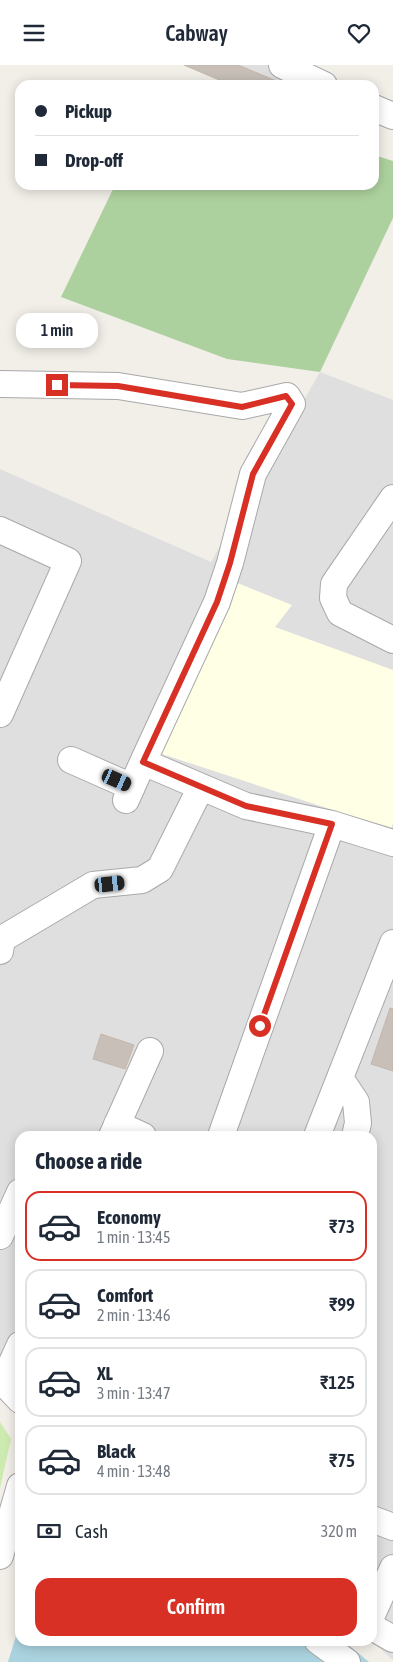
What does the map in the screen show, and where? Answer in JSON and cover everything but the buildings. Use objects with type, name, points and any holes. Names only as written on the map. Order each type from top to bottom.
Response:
[{"type":"street","points":[[282,65],[314,80]]},
{"type":"street","points":[[379,110],[393,116]]},
{"type":"street","points":[[0,384],[118,386],[242,407],[286,396],[292,404],[253,474],[230,563],[217,602],[129,793],[71,760]]},
{"type":"street","points":[[393,498],[334,584],[333,598],[340,613],[393,640]]},
{"type":"street","points":[[0,530],[68,561],[0,714]]},
{"type":"street","points":[[143,762],[246,806],[332,824],[393,843]]},
{"type":"street","points":[[0,951],[2,939],[93,885],[142,880],[160,869],[201,787]]},
{"type":"street","points":[[223,1131],[332,824]]},
{"type":"street","points":[[318,1131],[393,943]]},
{"type":"street","points":[[115,1130],[150,1051]]},
{"type":"street","points":[[340,1078],[356,1102],[358,1123],[356,1131]]},
{"type":"street","points":[[0,1236],[15,1203]]},
{"type":"street","points":[[8,1387],[15,1362]]},
{"type":"street","points":[[0,1556],[15,1504]]},
{"type":"street","points":[[377,1521],[393,1527]]},
{"type":"street","points":[[377,1604],[393,1568]]},
{"type":"street","points":[[377,1630],[393,1639]]},
{"type":"street","points":[[325,1646],[347,1662]]},
{"type":"shaded area","points":[[183,65],[304,65],[301,80],[220,80]]},
{"type":"shaded area","points":[[320,372],[393,400],[393,1660],[377,1646],[377,1131],[15,1131],[15,1370],[0,1359],[0,469],[211,562]]},
{"type":"shaded area","points":[[235,582],[292,605],[275,627],[393,670],[393,823],[391,829],[162,754]]},
{"type":"green space","points":[[379,157],[393,161],[393,218],[320,372],[227,359],[61,297],[113,190],[379,190]]},
{"type":"green space","points":[[0,1422],[11,1439],[0,1488]]},
{"type":"water","points":[[15,1639],[15,1646],[350,1646],[369,1662],[8,1662]]},
{"type":"route","points":[[57,385],[118,386],[242,407],[286,396],[292,404],[253,474],[230,563],[217,602],[143,762],[246,806],[332,824],[260,1026]]}]
